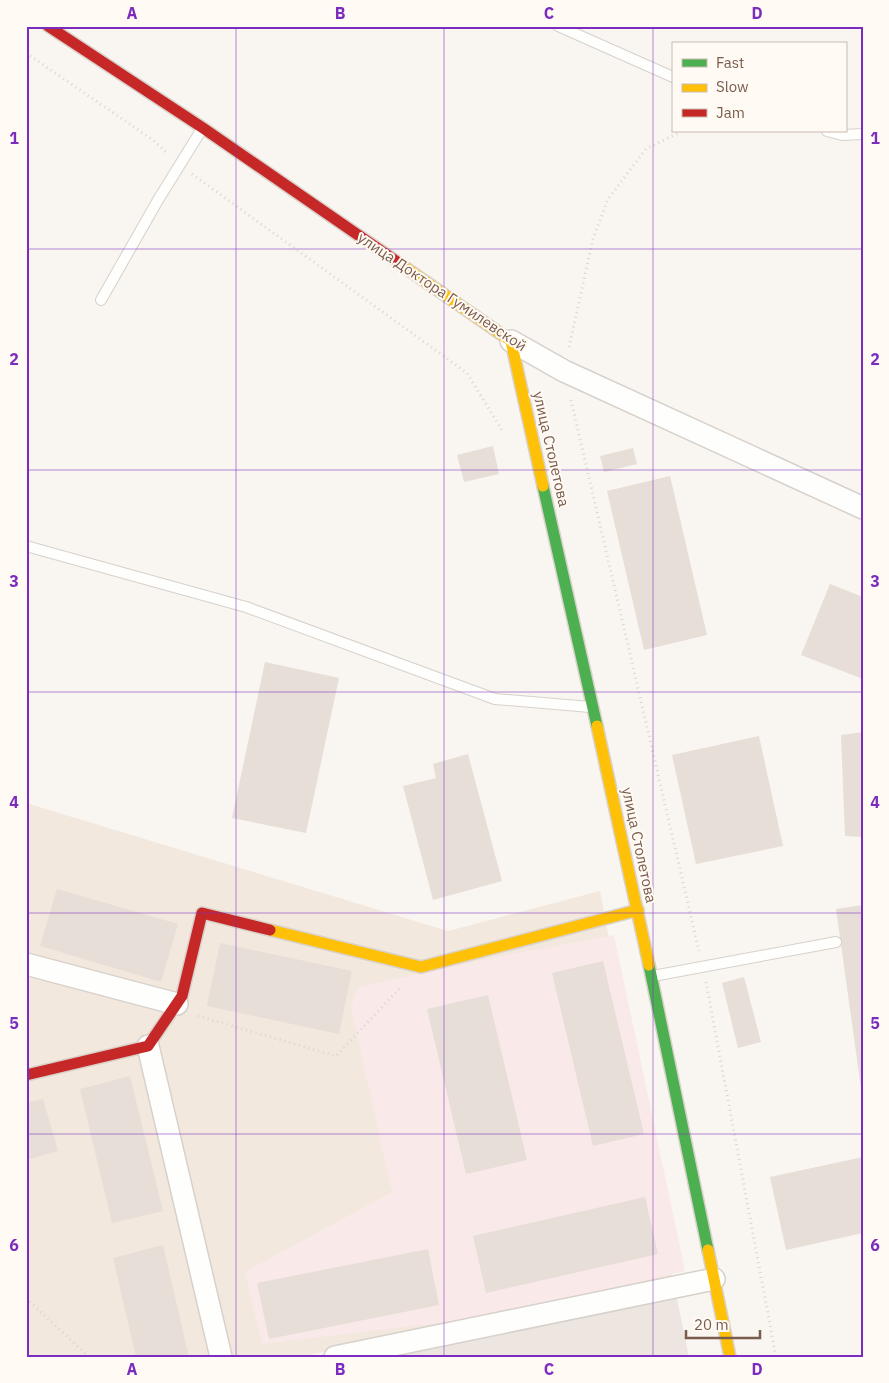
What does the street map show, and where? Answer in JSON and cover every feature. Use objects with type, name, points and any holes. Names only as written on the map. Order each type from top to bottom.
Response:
[{"type":"main road","name":"улица Доктора Гумилевской","points":[[48,26],[203,128],[511,341]]},
{"type":"main road","name":"улица Столетова","points":[[511,341],[638,910],[730,1357]]},
{"type":"main road","points":[[26,1075],[148,1046],[182,996],[202,913],[421,967],[638,910]]},
{"type":"street","name":"улица Доктора Гумилевской","points":[[511,341],[564,371],[863,508]]},
{"type":"street","points":[[26,964],[175,1007]]},
{"type":"street","points":[[148,1046],[221,1357]]},
{"type":"street","points":[[335,1357],[714,1279]]},
{"type":"lane","points":[[558,26],[672,77]]},
{"type":"lane","points":[[101,300],[203,128]]},
{"type":"lane","points":[[831,132],[863,134]]},
{"type":"lane","points":[[26,546],[246,608],[495,699],[594,707]]},
{"type":"lane","points":[[652,977],[836,942]]},
{"type":"path","points":[[26,54],[153,140],[180,165],[467,373],[508,439]]},
{"type":"path","points":[[680,132],[646,149],[608,198],[594,240],[564,371],[703,966],[776,1357]]},
{"type":"path","points":[[175,1007],[336,1056],[421,967]]},
{"type":"path","points":[[26,1298],[89,1357]]},
{"type":"shaded area","points":[[26,803],[448,931],[600,891],[672,1278],[300,1357],[26,1357]]},
{"type":"shaded area","points":[[614,935],[685,1271],[488,1317],[262,1344],[245,1272],[392,1192],[351,1008],[358,987],[492,958]]},
{"type":"shaded area","points":[[676,1294],[689,1357],[376,1357]]},
{"type":"building","points":[[493,446],[499,474],[464,482],[457,455]]},
{"type":"building","points":[[633,448],[637,464],[604,472],[600,456]]},
{"type":"building","points":[[670,476],[707,635],[644,650],[607,491]]},
{"type":"building","points":[[830,584],[863,597],[863,679],[801,655]]},
{"type":"building","points":[[265,662],[339,678],[306,833],[232,818]]},
{"type":"building","points":[[863,732],[863,837],[845,836],[841,735]]},
{"type":"building","points":[[759,736],[783,846],[696,864],[672,755]]},
{"type":"building","points":[[468,754],[502,881],[433,900],[403,786],[436,778],[433,764]]},
{"type":"building","points":[[57,889],[178,924],[161,982],[40,946]]},
{"type":"building","points":[[863,905],[863,1095],[862,1095],[836,909]]},
{"type":"building","points":[[220,943],[352,971],[339,1034],[207,1006]]},
{"type":"building","points":[[603,961],[644,1134],[593,1146],[552,973]]},
{"type":"building","points":[[744,977],[761,1042],[738,1048],[722,983]]},
{"type":"building","points":[[488,995],[527,1160],[466,1174],[427,1009]]},
{"type":"building","points":[[130,1076],[163,1211],[112,1223],[80,1089]]},
{"type":"building","points":[[43,1099],[58,1151],[26,1160],[26,1103]]},
{"type":"building","points":[[863,1157],[863,1233],[786,1250],[770,1177]]},
{"type":"building","points":[[645,1197],[658,1254],[486,1293],[473,1236]]},
{"type":"building","points":[[163,1245],[189,1357],[136,1357],[113,1258]]},
{"type":"building","points":[[428,1249],[439,1305],[269,1339],[257,1283]]},
{"type":"traffic: fast","points":[[543,486],[597,726]]},
{"type":"traffic: fast","points":[[649,965],[708,1250]]},
{"type":"traffic: slow","points":[[403,266],[511,341],[543,486]]},
{"type":"traffic: slow","points":[[597,726],[649,965]]},
{"type":"traffic: slow","points":[[270,930],[421,967],[638,910]]},
{"type":"traffic: slow","points":[[708,1250],[730,1357]]},
{"type":"traffic: jam","points":[[48,26],[203,128],[403,266]]},
{"type":"traffic: jam","points":[[26,1075],[148,1046],[182,996],[202,913],[270,930]]}]
